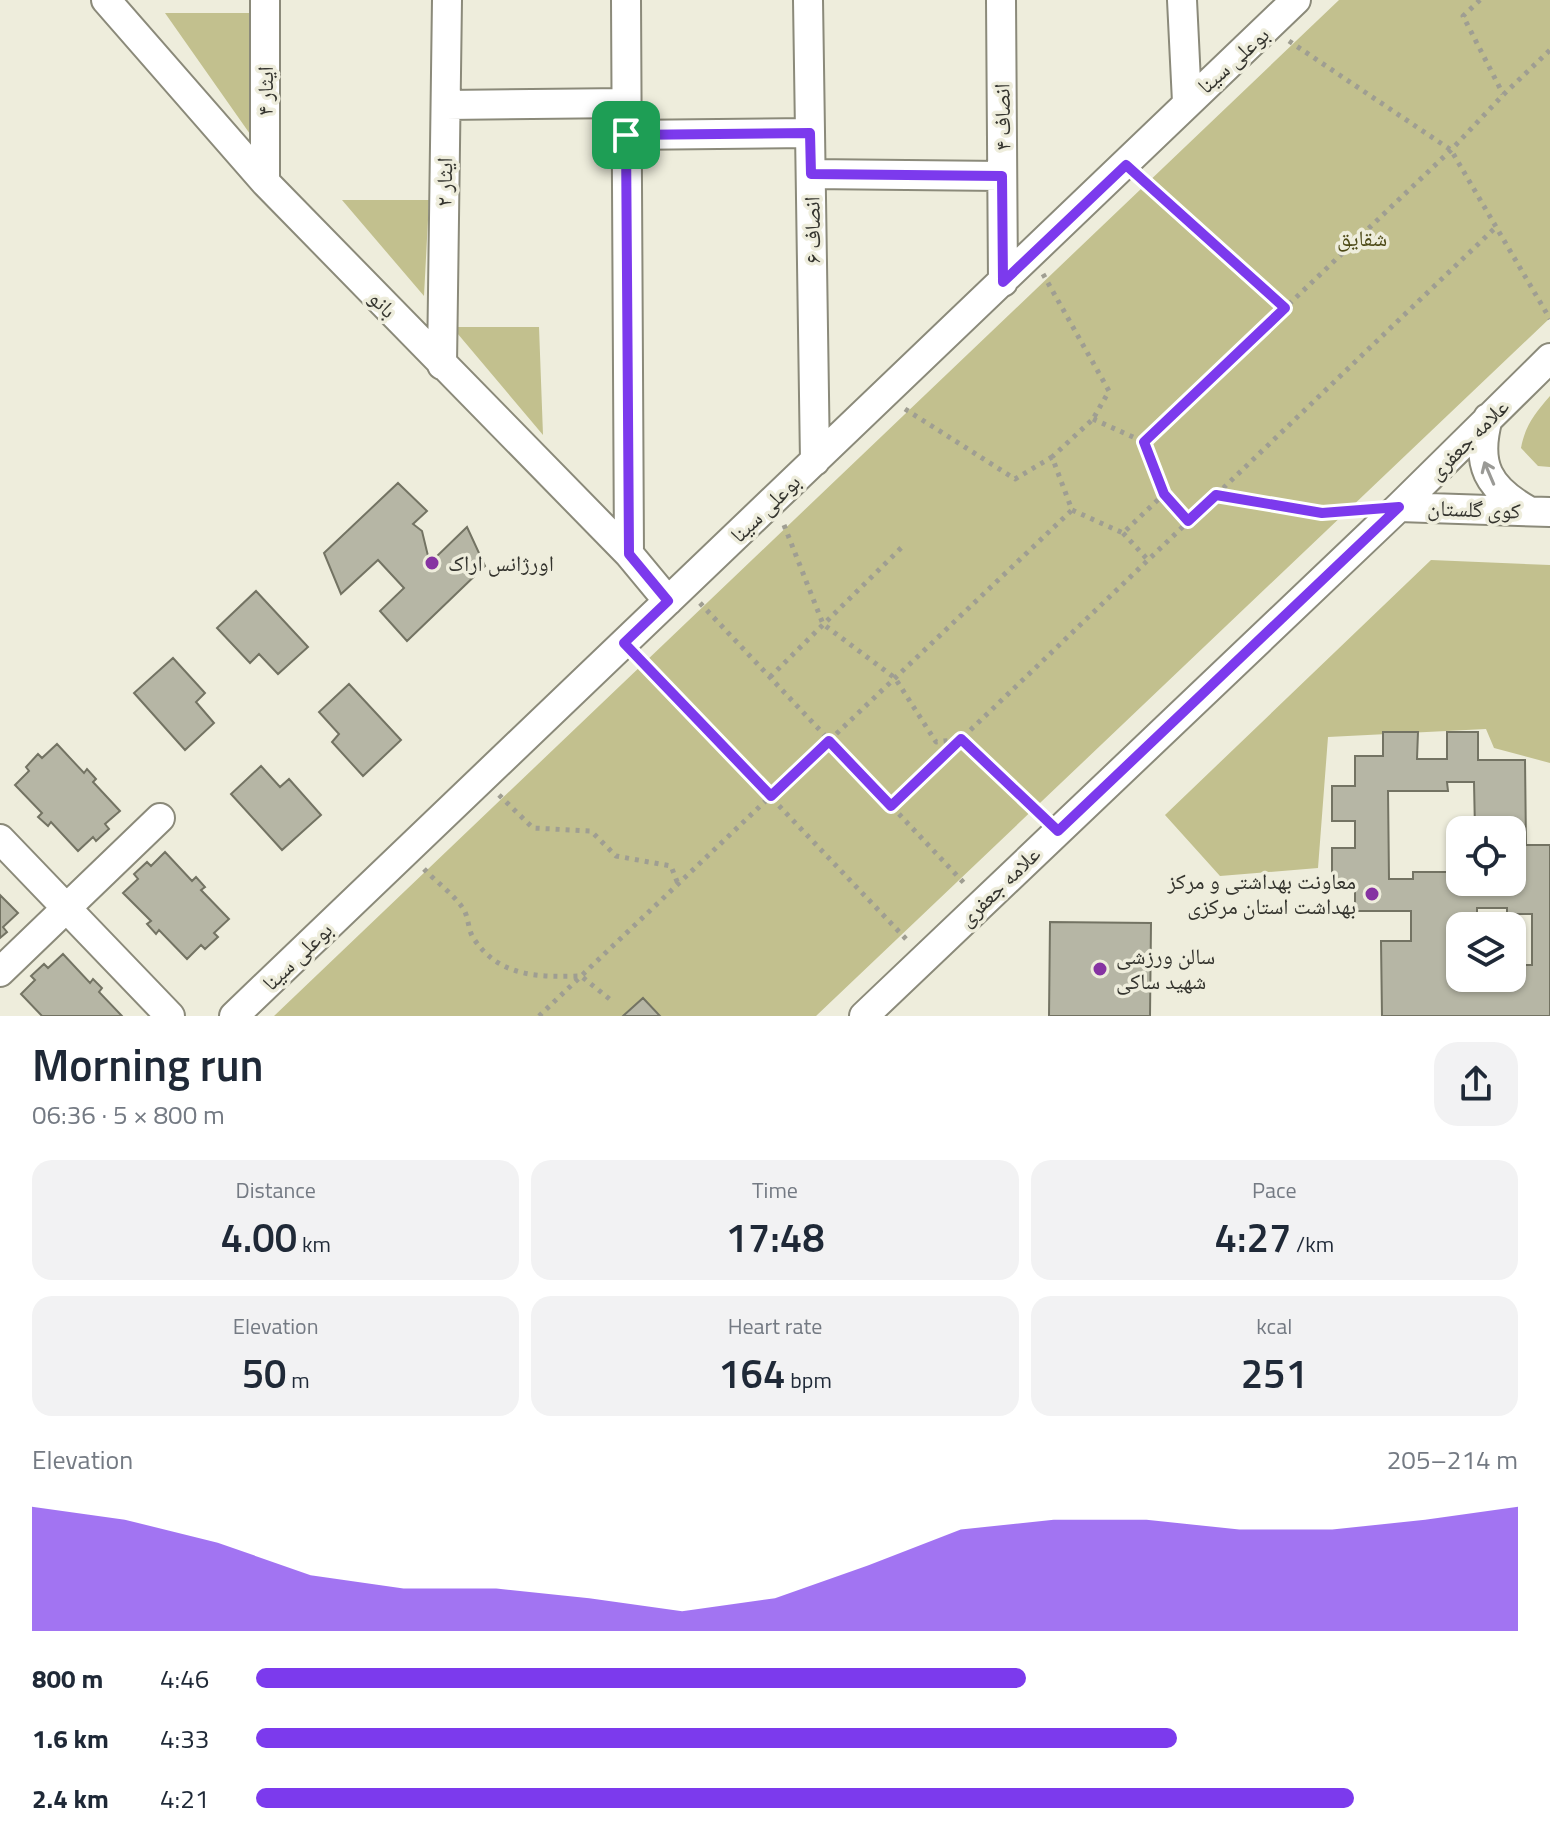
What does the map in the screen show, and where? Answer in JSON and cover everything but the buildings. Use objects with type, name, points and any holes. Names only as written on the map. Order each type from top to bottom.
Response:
[{"type":"street","name":"بانو","points":[[106,0],[265,182],[629,554],[676,593]]},
{"type":"street","name":"ایثار ۴","points":[[265,0],[265,182]]},
{"type":"street","name":"ایثار ۲","points":[[442,365],[447,0]]},
{"type":"street","points":[[626,0],[629,554]]},
{"type":"street","name":"انصاف ۶","points":[[808,0],[815,461]]},
{"type":"street","name":"انصاف ۴","points":[[1001,0],[1003,282]]},
{"type":"street","points":[[1182,0],[1187,102]]},
{"type":"street","name":"بوعلی سینا","points":[[234,1016],[1296,0]]},
{"type":"street","points":[[446,105],[626,103]]},
{"type":"street","points":[[626,135],[810,133]]},
{"type":"street","points":[[811,174],[1002,176]]},
{"type":"street","name":"علامه جعفری","points":[[864,1016],[1399,507],[1550,358]]},
{"type":"street","points":[[1488,418],[1482,438],[1487,473],[1496,489],[1507,499],[1540,511]]},
{"type":"street","name":"کوی گلستان","points":[[1399,507],[1540,511]]},
{"type":"street","points":[[0,972],[160,818]]},
{"type":"street","points":[[0,839],[170,1016]]},
{"type":"path","points":[[1480,0],[1463,16],[1503,95]]},
{"type":"path","points":[[1270,27],[1451,150],[1550,319]]},
{"type":"path","points":[[1144,442],[1451,150],[1550,50]]},
{"type":"path","points":[[1126,165],[1285,308]]},
{"type":"path","points":[[891,806],[1496,227]]},
{"type":"path","points":[[884,396],[1015,479],[1052,457],[1093,419],[1109,391],[1032,255]]},
{"type":"path","points":[[1093,419],[1144,442],[1164,494],[1188,521]]},
{"type":"path","points":[[1052,457],[1072,510],[1123,533],[1148,560]]},
{"type":"path","points":[[1123,533],[1164,494]]},
{"type":"path","points":[[1216,495],[1322,513],[1399,507]]},
{"type":"path","points":[[774,500],[823,624],[895,678],[936,742],[961,739]]},
{"type":"path","points":[[539,1016],[1072,510]]},
{"type":"path","points":[[770,677],[902,547]]},
{"type":"path","points":[[676,593],[770,677],[982,903]]},
{"type":"path","points":[[624,643],[925,958]]},
{"type":"path","points":[[961,739],[1058,831]]},
{"type":"path","points":[[482,779],[533,828],[591,831],[616,856],[671,866],[678,884]]},
{"type":"path","points":[[406,852],[463,909],[472,937],[486,954],[509,971],[539,977],[581,976],[612,1001]]},
{"type":"green space","name":"شقایق","points":[[1339,0],[1550,0],[1550,318],[816,1016],[274,1016]]},
{"type":"green space","points":[[165,13],[252,13],[250,134]]},
{"type":"green space","points":[[342,200],[429,200],[424,296]]},
{"type":"green space","points":[[452,327],[539,327],[543,435]]},
{"type":"green space","points":[[1550,396],[1550,467],[1538,466],[1521,448],[1531,420]]},
{"type":"green space","points":[[1431,560],[1550,565],[1550,763],[1494,748],[1486,729],[1328,737],[1318,868],[1220,876],[1165,815]]},
{"type":"place","name":"اورژانس اراک","points":[[432,563]]},
{"type":"place","name":"معاونت بهداشتی و مرکز بهداشت استان مرکزی","points":[[1372,894]]},
{"type":"place","name":"سالن ورزشی شهید ساکی","points":[[1100,969]]},
{"type":"route","points":[[810,133],[811,174],[1002,176],[1003,282],[1126,165],[1285,308],[1144,442],[1164,494],[1188,521],[1216,495],[1322,513],[1399,507],[1058,831],[961,739],[891,806],[829,741],[771,796],[624,643],[668,601],[629,554],[626,135],[810,133]]}]
